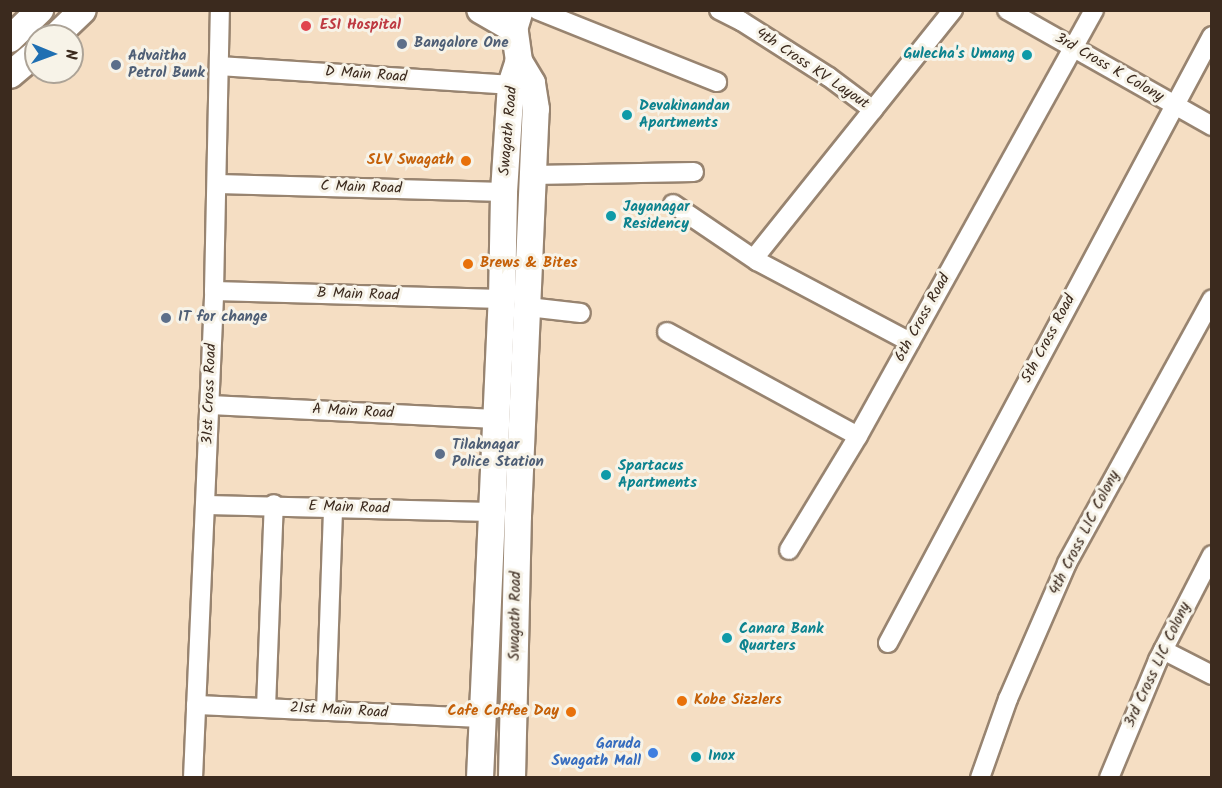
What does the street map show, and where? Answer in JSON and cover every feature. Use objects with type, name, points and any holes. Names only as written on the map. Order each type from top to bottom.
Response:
[{"type":"main road","points":[[10,39],[40,10]]},
{"type":"main road","points":[[68,24],[83,10]]},
{"type":"main road","points":[[480,10],[508,26],[519,22],[515,73]]},
{"type":"main road","points":[[10,75],[24,63]]},
{"type":"main road","name":"Swagath Road","points":[[480,777],[502,299],[504,192],[515,73],[532,83],[535,100],[518,516],[512,777]]},
{"type":"street","name":"31st Cross Road","points":[[193,777],[218,184],[220,10]]},
{"type":"street","points":[[537,10],[717,82]]},
{"type":"street","name":"4th Cross KV Layout","points":[[719,10],[741,21],[819,71],[873,110]]},
{"type":"street","points":[[757,261],[755,254],[953,10]]},
{"type":"street","name":"3rd Cross K Colony","points":[[1007,10],[1212,126]]},
{"type":"street","name":"6th Cross Road","points":[[789,550],[858,436],[1071,47],[1094,10]]},
{"type":"street","name":"5th Cross Road","points":[[888,643],[1173,105],[1212,36]]},
{"type":"street","name":"D Main Road","points":[[220,66],[515,73]]},
{"type":"street","points":[[533,175],[694,172]]},
{"type":"street","name":"C Main Road","points":[[218,184],[504,192]]},
{"type":"street","points":[[673,204],[757,261],[910,342]]},
{"type":"street","name":"B Main Road","points":[[214,291],[502,299]]},
{"type":"street","name":"4th Cross LIC Colony","points":[[980,777],[1008,699],[1067,563],[1212,299]]},
{"type":"street","points":[[528,307],[581,313]]},
{"type":"street","points":[[667,332],[858,436]]},
{"type":"street","name":"A Main Road","points":[[209,405],[497,419]]},
{"type":"street","points":[[266,708],[274,504]]},
{"type":"street","name":"E Main Road","points":[[206,505],[274,504],[333,508],[492,512]]},
{"type":"street","points":[[326,711],[333,508]]},
{"type":"street","name":"3rd Cross LIC Colony","points":[[1108,777],[1163,650],[1212,555]]},
{"type":"street","points":[[1163,650],[1212,675]]},
{"type":"street","name":"21st Main Road","points":[[196,705],[483,718]]},
{"type":"place","name":"ESI Hospital","points":[[306,26]]},
{"type":"place","name":"Bangalore One","points":[[402,44]]},
{"type":"place","name":"Gulecha's Umang","points":[[1027,55]]},
{"type":"place","name":"Advaitha Petrol Bunk","points":[[116,65]]},
{"type":"place","name":"Devakinandan Apartments","points":[[627,115]]},
{"type":"place","name":"SLV Swagath","points":[[466,161]]},
{"type":"place","name":"Jayanagar Residency","points":[[611,216]]},
{"type":"place","name":"Brews & Bites","points":[[468,264]]},
{"type":"place","name":"IT for change","points":[[166,318]]},
{"type":"place","name":"Tilaknagar Police Station","points":[[440,454]]},
{"type":"place","name":"Spartacus Apartments","points":[[606,475]]},
{"type":"place","name":"Canara Bank Quarters","points":[[727,638]]},
{"type":"place","name":"Kobe Sizzlers","points":[[682,701]]},
{"type":"place","name":"Cafe Coffee Day","points":[[571,712]]},
{"type":"place","name":"Garuda Swagath Mall","points":[[653,753]]},
{"type":"place","name":"Inox","points":[[696,757]]}]
